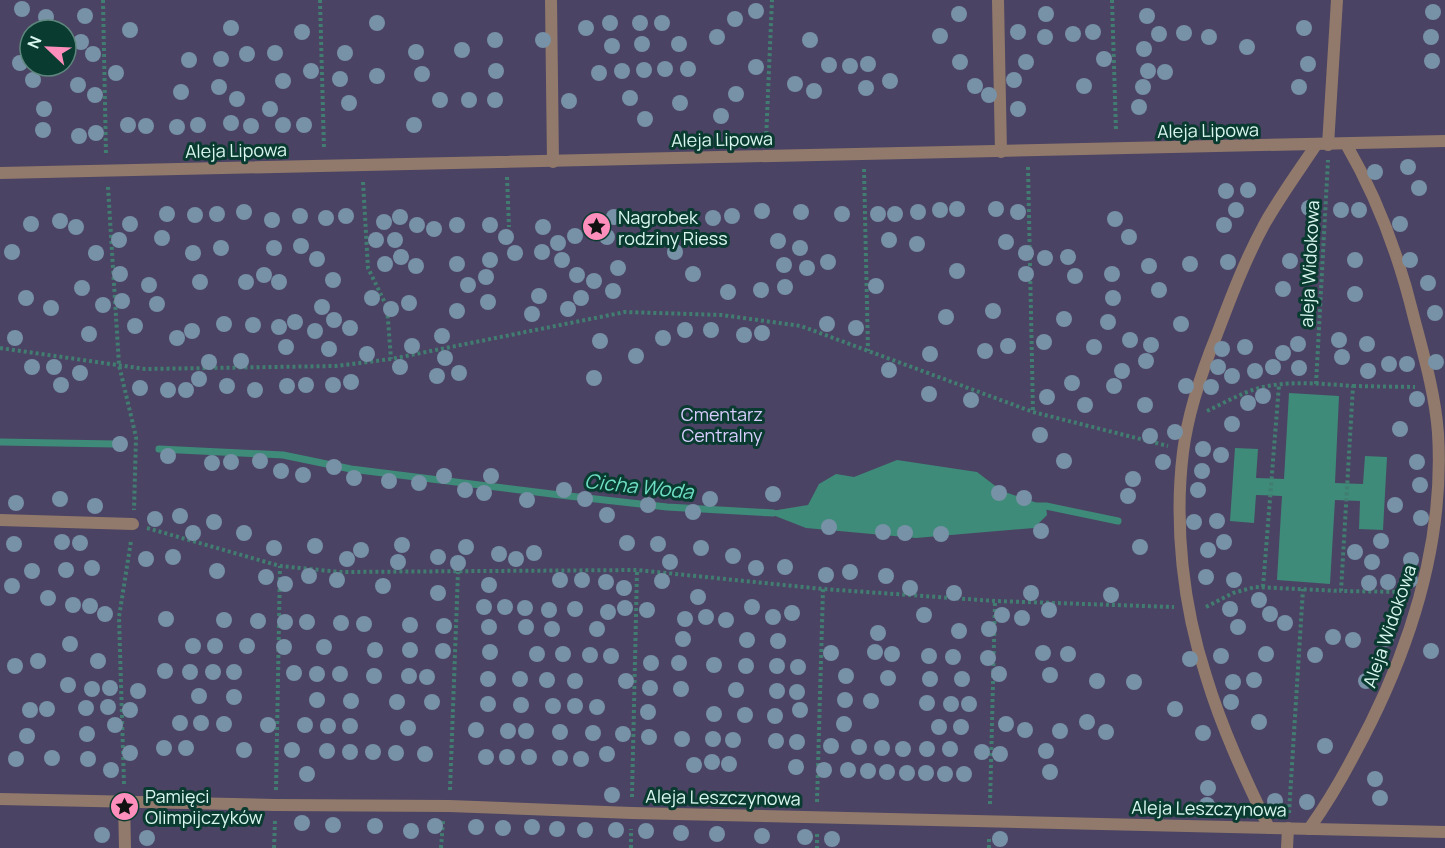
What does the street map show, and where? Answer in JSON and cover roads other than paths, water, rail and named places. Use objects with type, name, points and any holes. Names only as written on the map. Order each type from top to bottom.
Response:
[{"type":"street","points":[[552,0],[553,162]]},
{"type":"street","points":[[998,0],[1001,152]]},
{"type":"street","points":[[1322,145],[1337,0]]},
{"type":"street","name":"Aleja Lipowa","points":[[0,173],[1445,141]]},
{"type":"street","name":"Aleja Widokowa","points":[[1310,829],[1373,721],[1393,676],[1423,592],[1435,536],[1439,495],[1438,434],[1431,387],[1412,309],[1392,240],[1373,193],[1346,144]]},
{"type":"street","name":"Aleja Widokowa","points":[[1269,828],[1228,739],[1203,665],[1190,612],[1184,574],[1179,504],[1184,450],[1190,419],[1214,343],[1254,246],[1276,206],[1322,145]]},
{"type":"street","points":[[0,520],[134,524]]},
{"type":"street","name":"Aleja Leszczynowa","points":[[0,798],[275,805],[449,806],[632,813],[1445,832]]},
{"type":"street","points":[[124,801],[126,848]]},
{"type":"street","points":[[1287,848],[1288,828]]},
{"type":"waterway","name":"Cicha Woda","points":[[0,442],[115,444]]},
{"type":"waterway","name":"Cicha Woda","points":[[159,449],[283,455],[351,469],[560,495],[667,507],[773,513]]},
{"type":"waterway","name":"Cicha Woda","points":[[1036,506],[1118,521]]},
{"type":"place","name":"Nagrobek rodziny Riess","points":[[597,227]]},
{"type":"place","name":"Pamięci Olimpijczyków","points":[[124,806]]},
{"type":"park label","name":"Cmentarz Centralny","points":[[722,424]]}]
